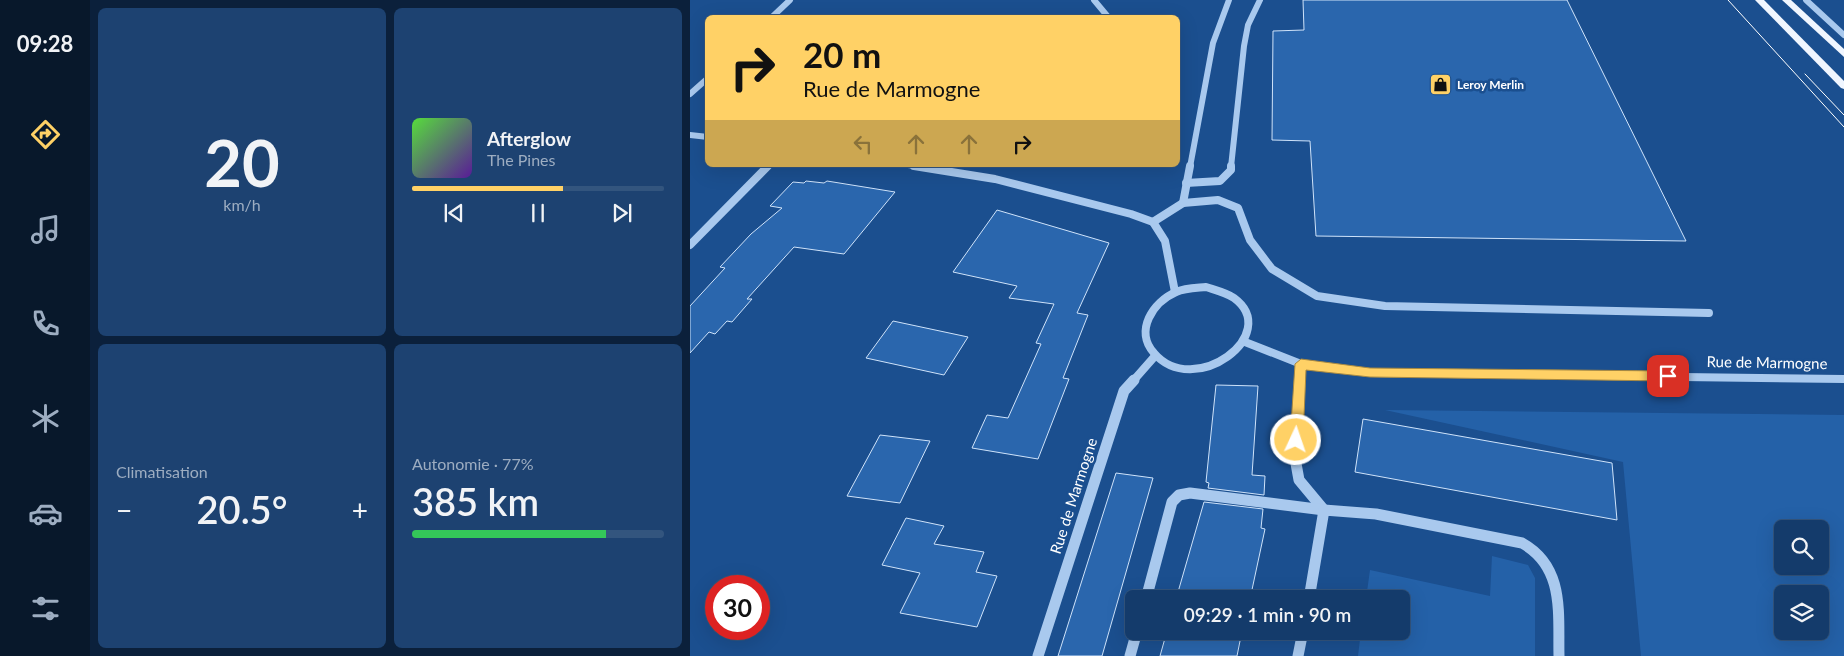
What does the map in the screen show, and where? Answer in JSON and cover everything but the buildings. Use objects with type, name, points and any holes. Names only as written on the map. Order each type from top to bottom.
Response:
[{"type":"main road","points":[[1759,0],[1844,86]]},
{"type":"main road","points":[[1786,0],[1844,54]]},
{"type":"street","points":[[775,15],[790,0]]},
{"type":"street","points":[[1094,0],[1106,15]]},
{"type":"street","points":[[1183,203],[1213,43],[1229,0]]},
{"type":"street","points":[[1186,183],[1220,181],[1231,170],[1244,46],[1248,25],[1260,0]]},
{"type":"street","points":[[1806,0],[1844,35]]},
{"type":"street","points":[[690,94],[705,81]]},
{"type":"street","points":[[690,135],[705,137]]},
{"type":"street","points":[[690,245],[767,167]]},
{"type":"street","points":[[920,167],[995,179],[1131,214],[1153,222],[1164,241],[1175,292]]},
{"type":"street","points":[[1153,222],[1183,203],[1218,200],[1238,208],[1250,240],[1272,269],[1316,296],[1385,306],[1709,314]]},
{"type":"street","points":[[1206,287],[1232,297],[1242,306],[1248,317],[1249,330],[1245,342],[1235,354],[1221,364],[1203,369],[1186,369],[1169,364],[1155,356],[1147,345],[1144,333],[1146,320],[1152,309],[1175,292],[1206,287]]},
{"type":"street","name":"Rue de Marmogne","points":[[1245,342],[1301,364],[1370,372],[1844,379]]},
{"type":"street","name":"Rue de Marmogne","points":[[1038,656],[1124,391],[1155,356]]},
{"type":"street","points":[[1301,364],[1295,458],[1299,480],[1324,510],[1311,590]]},
{"type":"street","points":[[1148,590],[1172,502],[1178,495],[1190,494],[1324,510],[1376,514],[1522,543],[1534,550],[1547,564],[1557,598],[1559,656]]},
{"type":"street","points":[[1130,656],[1134,640]]},
{"type":"street","points":[[1298,656],[1301,640]]},
{"type":"shaded area","points":[[1385,410],[1844,415],[1844,656],[1641,656],[1623,462]]},
{"type":"shaded area","points":[[1492,556],[1528,565],[1535,578],[1535,656],[1358,656],[1360,640],[1410,640],[1410,590],[1367,590],[1370,570],[1490,596]]},
{"type":"tram line","points":[[1728,0],[1844,127]]},
{"type":"tram line","points":[[1805,74],[1844,115]]},
{"type":"place","name":"Leroy Merlin","points":[[1441,85]]},
{"type":"route","points":[[1296,440],[1301,364],[1370,372],[1668,376]]}]
